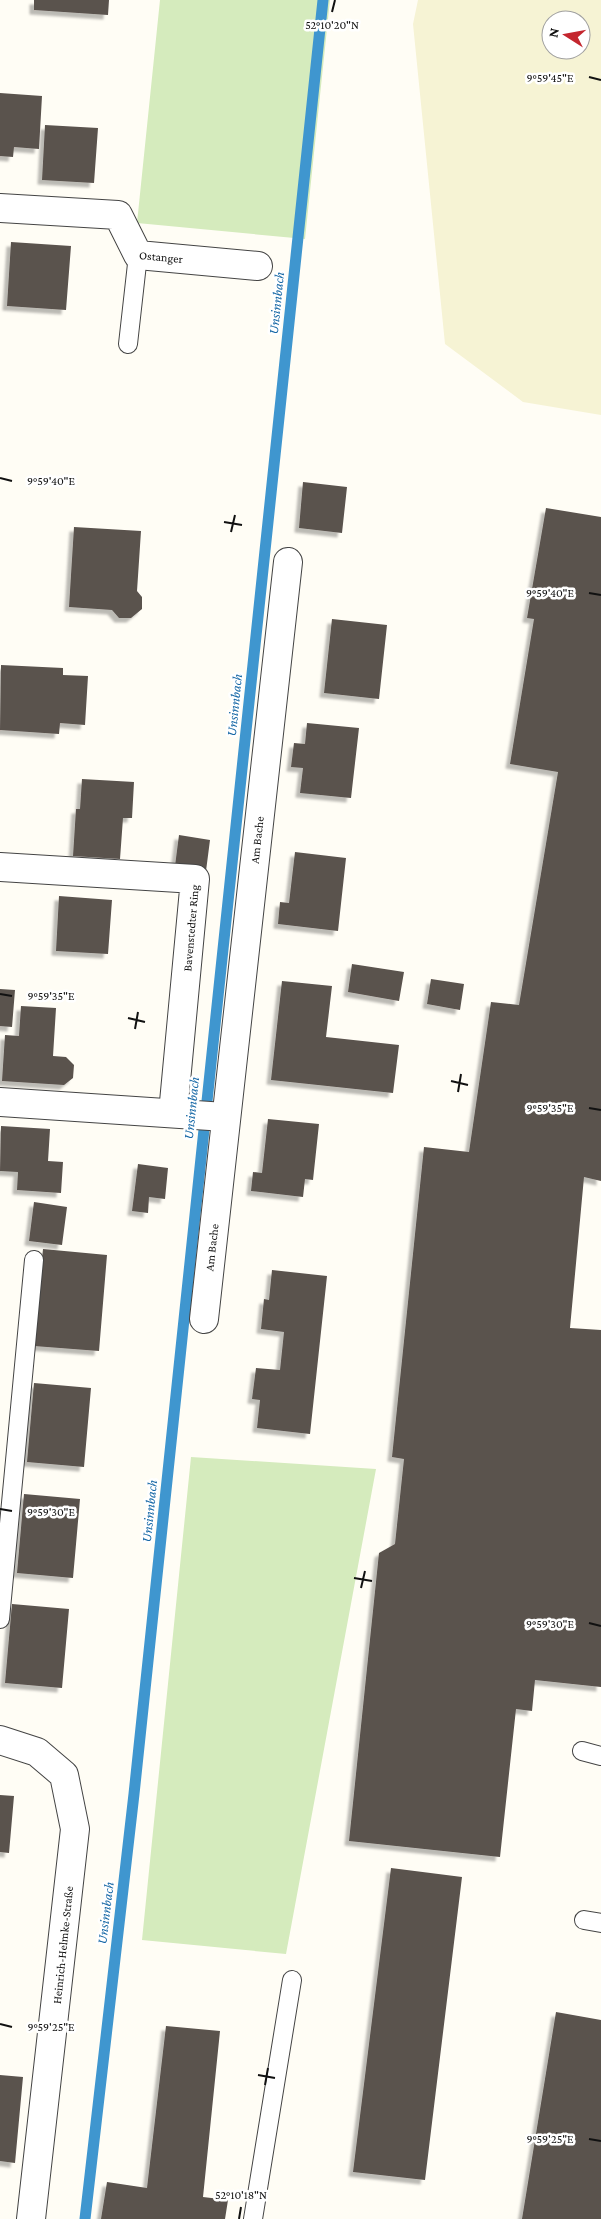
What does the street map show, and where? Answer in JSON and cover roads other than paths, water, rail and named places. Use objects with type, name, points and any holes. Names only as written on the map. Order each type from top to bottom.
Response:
[{"type":"street","name":"Ostanger","points":[[0,208],[118,214],[138,255],[258,266]]},
{"type":"street","name":"Am Bache","points":[[204,1318],[202,1115],[288,562]]},
{"type":"street","name":"Bavenstedter Ring","points":[[0,867],[196,879],[202,1115]]},
{"type":"street","points":[[0,1102],[202,1115]]},
{"type":"street","name":"Heinrich-Helmke-Straße","points":[[0,1740],[37,1752],[64,1775],[75,1829],[31,2219]]},
{"type":"lane","points":[[128,344],[138,255]]},
{"type":"lane","points":[[0,1619],[34,1260]]},
{"type":"lane","points":[[582,1751],[601,1756]]},
{"type":"lane","points":[[253,2219],[292,1980]]},
{"type":"waterway","name":"Unsinnbach","points":[[85,2219],[134,1794],[323,0]]}]
